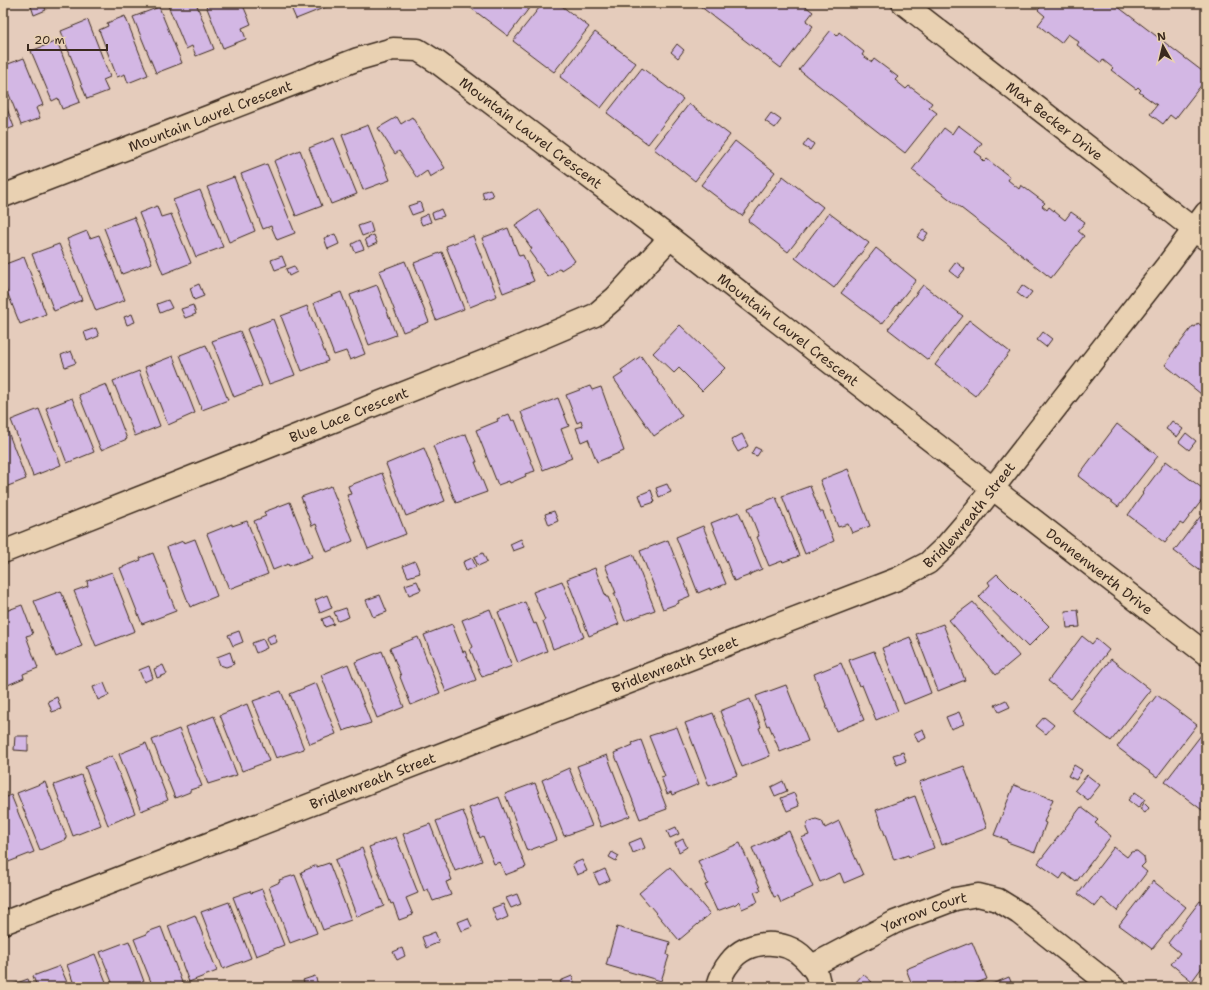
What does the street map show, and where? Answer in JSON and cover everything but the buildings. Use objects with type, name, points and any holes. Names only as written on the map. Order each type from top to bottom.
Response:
[{"type":"street","name":"Max Becker Drive","points":[[903,3],[1202,227]]},
{"type":"street","name":"Mountain Laurel Crescent","points":[[3,196],[358,59],[393,49],[418,50],[437,62],[670,238],[992,489]]},
{"type":"street","name":"Bridlewreath Street","points":[[3,923],[897,579],[928,563],[946,546],[1169,263],[1202,227]]},
{"type":"street","name":"Blue Lace Crescent","points":[[3,552],[510,351],[595,315],[616,297],[670,238]]},
{"type":"street","name":"Donnenwerth Drive","points":[[992,489],[1206,654]]},
{"type":"street","name":"Yarrow Court","points":[[812,966],[895,922],[955,899],[978,895],[998,900],[1019,913],[1113,987]]},
{"type":"street","points":[[718,987],[721,977],[736,955],[752,946],[770,943],[783,945],[799,953],[812,966],[820,987]]}]
